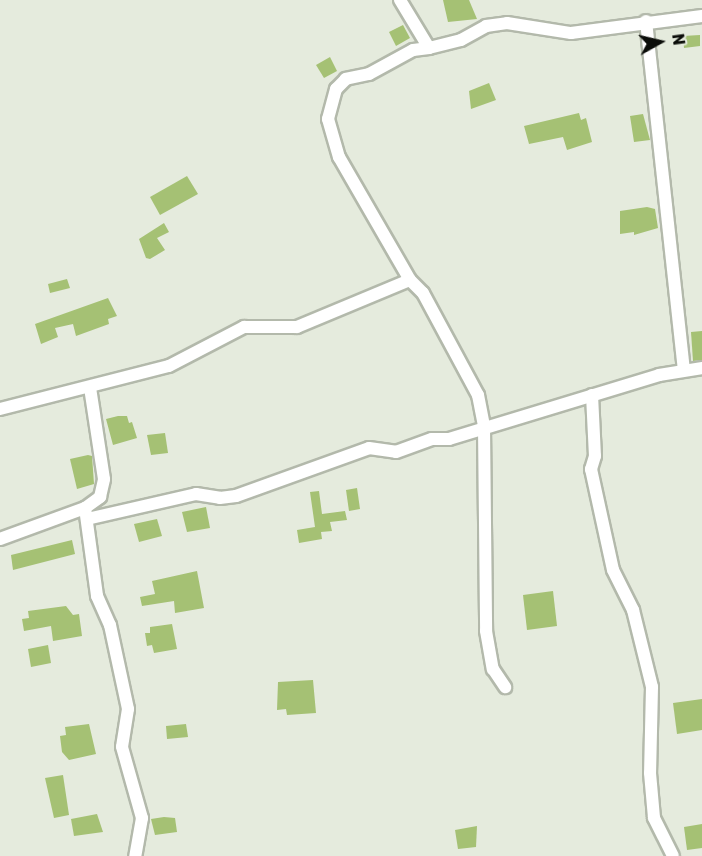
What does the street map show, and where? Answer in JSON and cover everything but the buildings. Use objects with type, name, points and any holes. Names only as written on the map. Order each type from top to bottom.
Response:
[{"type":"street","points":[[400,0],[429,48]]},
{"type":"street","points":[[505,687],[493,669],[486,631],[483,428],[478,395],[464,364],[423,293],[410,280],[339,157],[328,119],[336,89],[346,79],[369,74],[413,50],[461,40],[486,26],[507,23],[571,33],[645,21],[702,16]]},
{"type":"street","points":[[645,21],[684,370]]},
{"type":"street","points":[[0,409],[90,388],[169,366],[244,327],[297,327],[410,280]]},
{"type":"street","points":[[0,539],[86,513],[196,494],[220,498],[236,496],[369,448],[396,452],[592,395],[684,370],[702,368]]},
{"type":"street","points":[[90,388],[104,479],[100,497],[86,513],[97,596],[111,626],[128,709],[123,747],[142,818],[135,856]]},
{"type":"street","points":[[592,395],[595,456],[591,470],[613,570],[633,610],[652,687],[650,773],[654,818],[673,856]]}]
